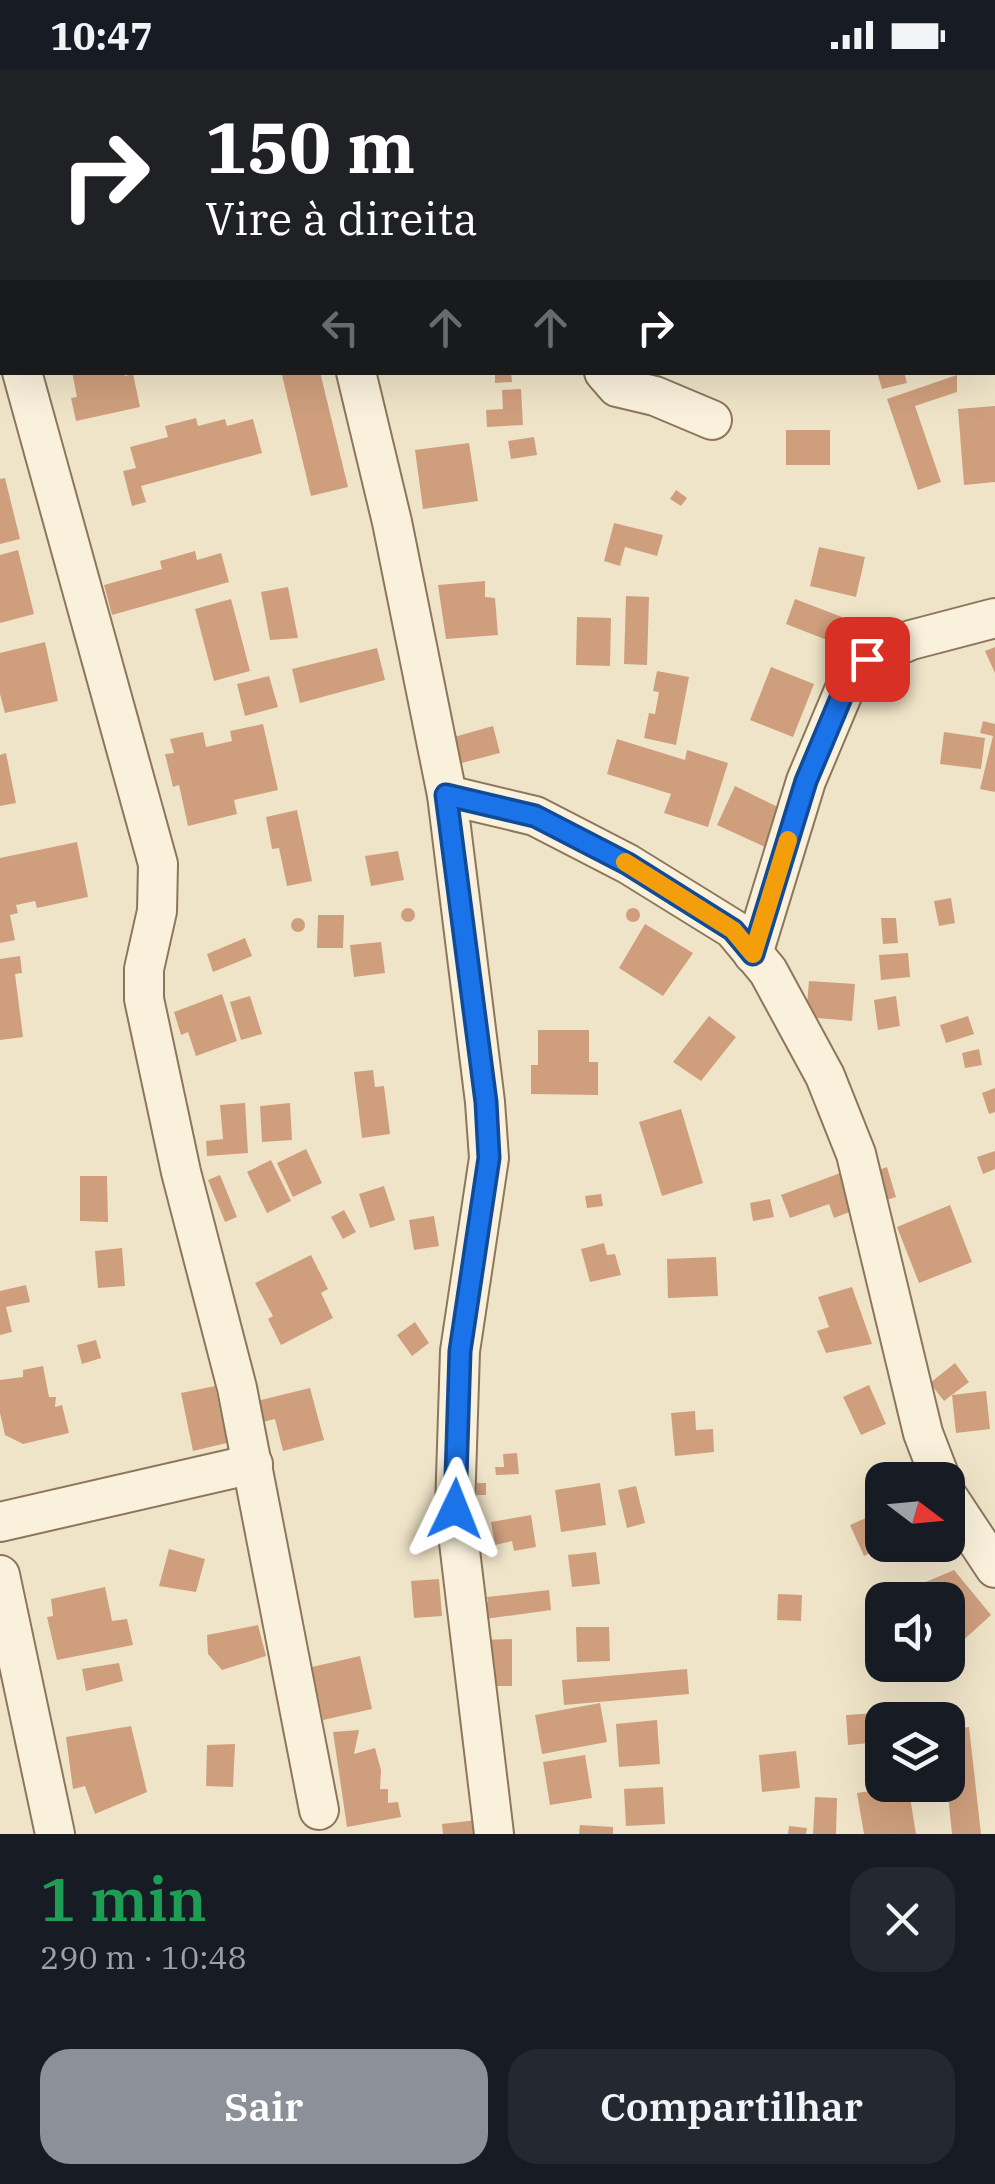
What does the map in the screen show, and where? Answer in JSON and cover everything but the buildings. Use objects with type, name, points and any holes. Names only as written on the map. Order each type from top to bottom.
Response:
[{"type":"street","points":[[23,375],[158,864],[157,911],[144,969],[144,999],[181,1172],[238,1388],[319,1810]]},
{"type":"street","points":[[357,375],[392,522],[446,795],[486,1102],[489,1158],[460,1351],[455,1509],[494,1834]]},
{"type":"street","points":[[607,375],[617,387],[655,396],[712,420]]},
{"type":"street","points":[[753,954],[806,781],[851,674],[867,659],[911,640],[995,618]]},
{"type":"street","points":[[446,795],[535,816],[628,864],[733,930],[768,971],[825,1076],[856,1154],[923,1432],[934,1462]]},
{"type":"street","points":[[0,1522],[252,1464]]},
{"type":"street","points":[[965,1523],[995,1568]]},
{"type":"street","points":[[0,1574],[55,1834]]},
{"type":"slow traffic","points":[[625,862],[733,930],[753,954],[788,840]]},
{"type":"route","points":[[455,1509],[460,1351],[489,1158],[486,1102],[446,795],[535,816],[628,864],[733,930],[753,954],[806,781],[851,674],[867,659]]}]
